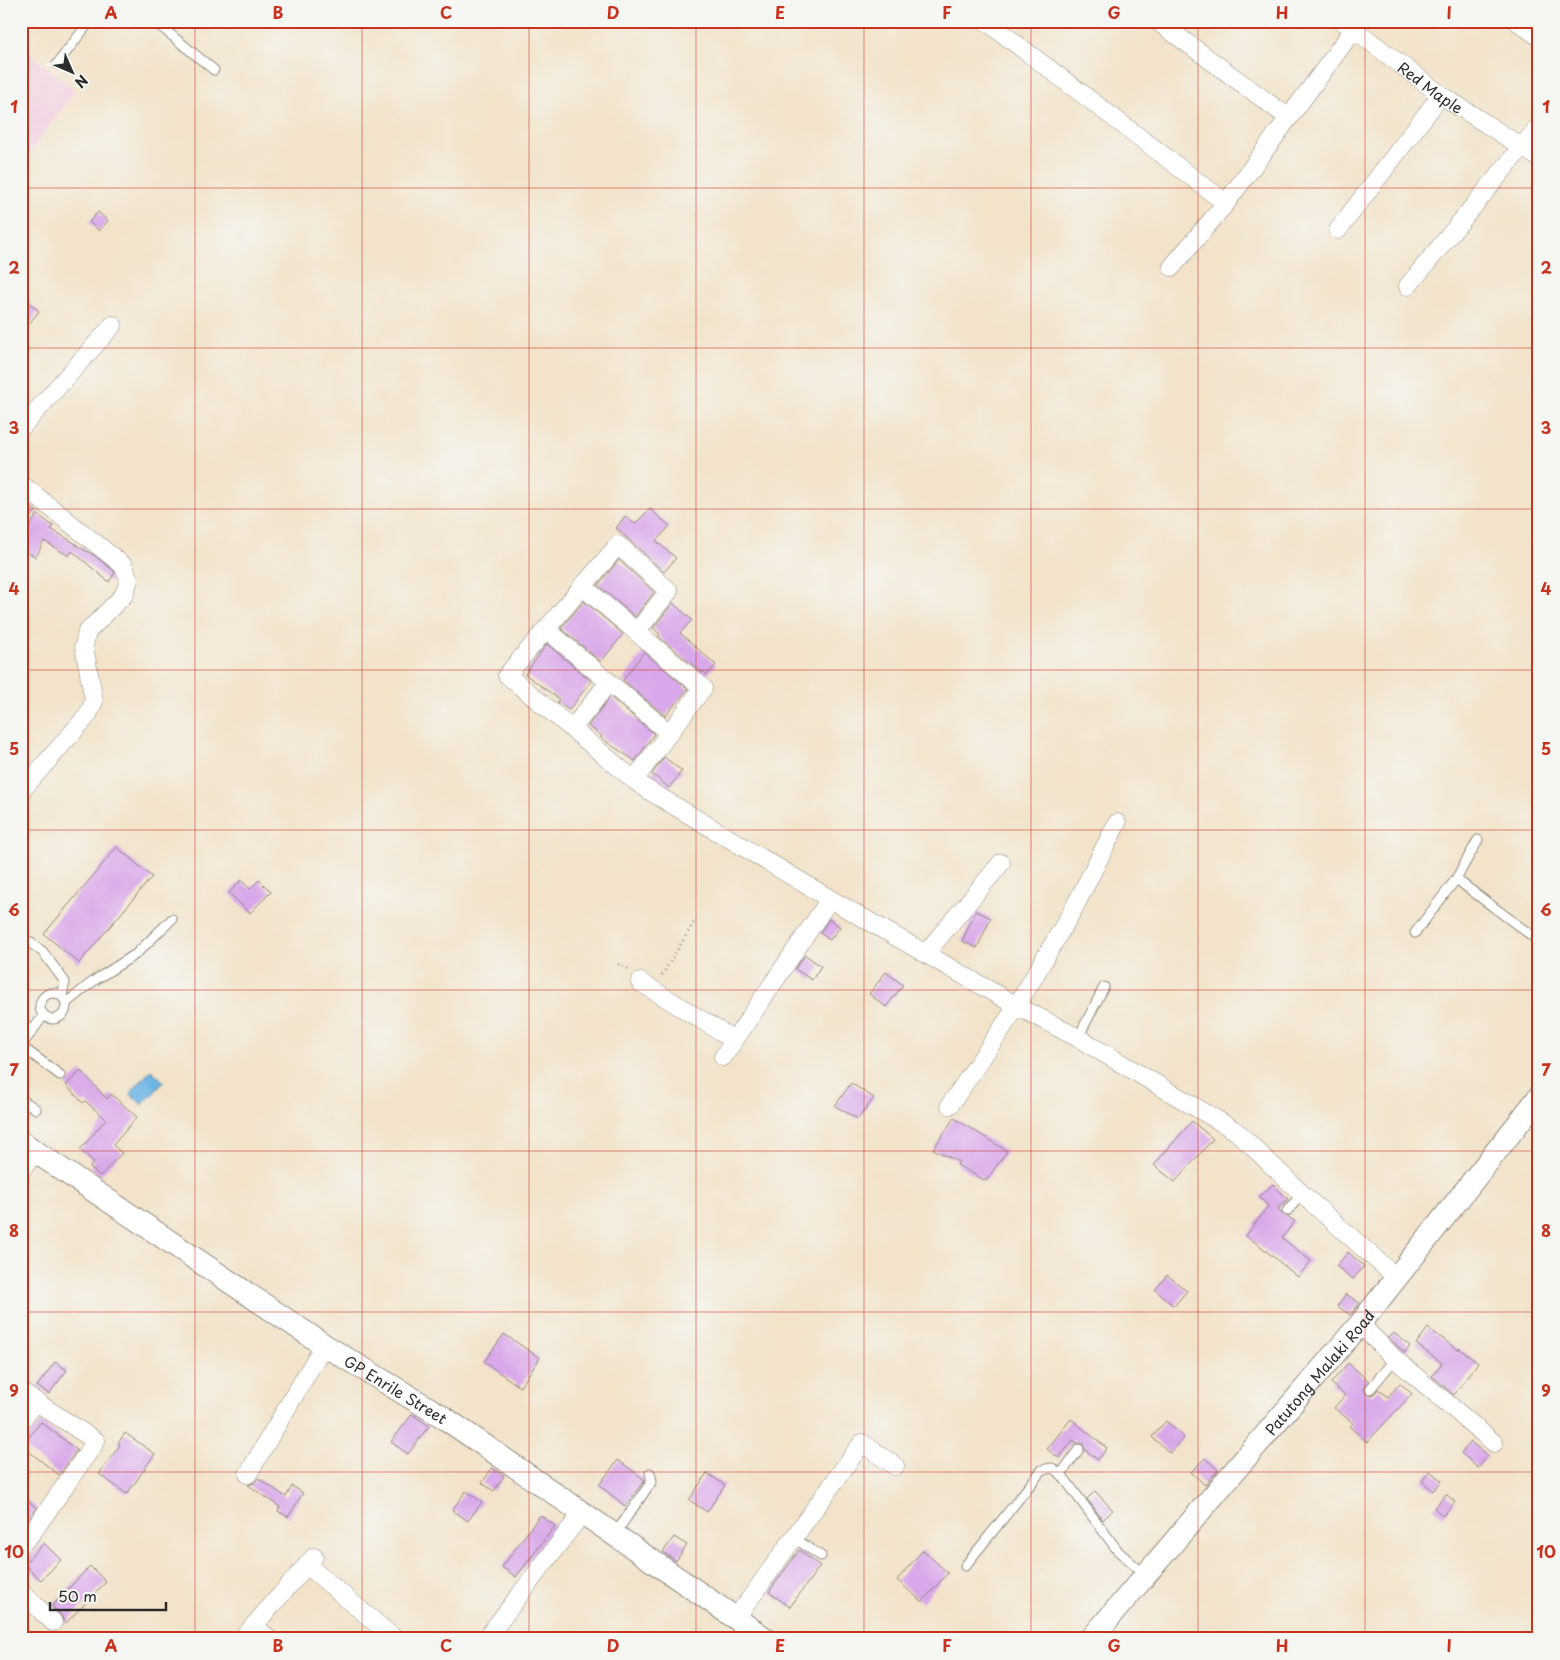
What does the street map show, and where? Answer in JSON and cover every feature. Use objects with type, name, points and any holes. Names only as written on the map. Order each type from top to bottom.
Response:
[{"type":"street","points":[[986,21],[1226,204]]},
{"type":"street","points":[[1156,21],[1289,118]]},
{"type":"street","points":[[1517,21],[1539,37]]},
{"type":"street","points":[[1172,267],[1226,204],[1289,118],[1348,25]]},
{"type":"street","name":"Red Maple","points":[[1348,25],[1441,95],[1539,158]]},
{"type":"street","points":[[1338,230],[1441,95]]},
{"type":"street","points":[[1408,286],[1539,126]]},
{"type":"street","points":[[21,428],[113,324]]},
{"type":"street","points":[[21,484],[124,566],[129,580],[124,595],[87,632],[84,646],[94,701],[88,715],[21,791]]},
{"type":"street","points":[[637,631],[669,591],[618,545],[507,675],[648,790],[830,899],[1017,1006],[1078,1038],[1236,1131],[1302,1194],[1396,1278]]},
{"type":"street","points":[[582,586],[704,688],[634,780]]},
{"type":"street","points":[[546,629],[669,733]]},
{"type":"street","points":[[572,729],[609,682]]},
{"type":"street","points":[[950,1105],[1017,1006],[1074,908],[1117,823]]},
{"type":"street","points":[[926,953],[1002,863]]},
{"type":"street","points":[[723,1057],[830,899]]},
{"type":"street","points":[[646,986],[734,1040]]},
{"type":"street","name":"Patutong Malaki Road","points":[[1090,1639],[1360,1324],[1539,1097]]},
{"type":"street","points":[[21,1171],[28,1147]]},
{"type":"street","name":"GP Enrile Street","points":[[28,1147],[324,1345],[443,1417],[615,1534],[738,1626],[766,1639]]},
{"type":"street","points":[[1360,1324],[1395,1359],[1494,1443]]},
{"type":"street","points":[[248,1474],[324,1345]]},
{"type":"street","points":[[21,1421],[28,1396],[96,1441],[32,1533],[21,1545]]},
{"type":"street","points":[[738,1626],[794,1538],[862,1443],[895,1466]]},
{"type":"street","points":[[486,1639],[583,1512]]},
{"type":"street","points":[[269,1639],[248,1632],[311,1561],[395,1639]]},
{"type":"street","points":[[21,1592],[53,1622]]},
{"type":"lane","points":[[57,64],[90,21]]},
{"type":"lane","points":[[154,21],[214,70]]},
{"type":"lane","points":[[1415,933],[1456,879],[1478,840]]},
{"type":"lane","points":[[1456,879],[1539,941]]},
{"type":"lane","points":[[64,999],[136,954],[172,919]]},
{"type":"lane","points":[[21,949],[28,940],[43,952],[65,982],[65,1011],[60,1017],[51,1019],[44,1015],[40,1008],[41,1000],[47,994],[55,992],[64,999]]},
{"type":"lane","points":[[1078,1038],[1104,987]]},
{"type":"lane","points":[[44,1015],[21,1046],[60,1075]]},
{"type":"lane","points":[[21,1021],[32,1032]]},
{"type":"lane","points":[[21,1099],[36,1109]]},
{"type":"lane","points":[[1287,1211],[1302,1194]]},
{"type":"lane","points":[[1370,1389],[1395,1359]]},
{"type":"lane","points":[[1061,1474],[1079,1449]]},
{"type":"lane","points":[[965,1566],[1042,1470],[1052,1468],[1061,1474],[1118,1551],[1145,1575]]},
{"type":"lane","points":[[615,1534],[652,1481],[650,1473]]},
{"type":"lane","points":[[794,1538],[821,1556]]},
{"type":"path","points":[[646,986],[696,919]]},
{"type":"shaded area","points":[[21,46],[75,91],[23,161],[21,159]]},
{"type":"water","points":[[151,1070],[164,1082],[142,1105],[130,1093]]},
{"type":"building","points":[[98,212],[108,221],[99,231],[89,222]]},
{"type":"building","points":[[21,297],[39,311],[21,334]]},
{"type":"building","points":[[21,499],[36,511],[21,527]]},
{"type":"building","points":[[650,509],[670,526],[656,541],[676,558],[664,572],[616,528],[625,516],[635,524]]},
{"type":"building","points":[[37,514],[53,526],[51,529],[95,556],[115,572],[109,582],[72,551],[69,556],[44,541],[36,557],[21,549],[21,542]]},
{"type":"building","points":[[619,560],[654,592],[635,617],[598,585]]},
{"type":"building","points":[[584,601],[623,634],[601,662],[561,628]]},
{"type":"building","points":[[673,603],[692,620],[680,633],[716,665],[707,675],[703,671],[702,673],[658,636],[660,634],[653,628]]},
{"type":"building","points":[[547,644],[591,681],[569,710],[557,702],[559,699],[525,674]]},
{"type":"building","points":[[644,652],[688,689],[665,716],[623,680]]},
{"type":"building","points":[[610,697],[654,734],[635,761],[601,738],[602,736],[588,726]]},
{"type":"building","points":[[664,757],[682,771],[669,788],[652,774]]},
{"type":"building","points":[[117,847],[152,877],[79,963],[44,934]]},
{"type":"building","points":[[241,880],[250,889],[259,880],[271,892],[250,913],[229,893]]},
{"type":"building","points":[[976,911],[991,918],[977,948],[962,941]]},
{"type":"building","points":[[829,919],[840,927],[830,940],[820,933]]},
{"type":"building","points":[[805,955],[821,966],[812,980],[795,969]]},
{"type":"building","points":[[886,972],[903,985],[886,1007],[869,994]]},
{"type":"building","points":[[81,1071],[107,1099],[111,1094],[137,1117],[113,1145],[122,1153],[100,1176],[90,1167],[94,1162],[80,1150],[106,1119],[85,1101],[83,1103],[66,1085]]},
{"type":"building","points":[[851,1083],[874,1098],[858,1119],[835,1106]]},
{"type":"building","points":[[954,1118],[1007,1151],[986,1181],[957,1165],[959,1162],[933,1149]]},
{"type":"building","points":[[1192,1121],[1213,1139],[1175,1182],[1154,1165]]},
{"type":"building","points":[[1273,1184],[1288,1199],[1278,1208],[1281,1213],[1295,1221],[1282,1238],[1311,1261],[1298,1277],[1246,1236],[1268,1206],[1259,1197]]},
{"type":"building","points":[[1348,1252],[1364,1266],[1353,1279],[1336,1266]]},
{"type":"building","points":[[1167,1275],[1187,1291],[1174,1306],[1155,1290]]},
{"type":"building","points":[[1346,1294],[1360,1303],[1350,1315],[1337,1306]]},
{"type":"building","points":[[1428,1328],[1478,1363],[1454,1395],[1432,1376],[1442,1363],[1416,1344]]},
{"type":"building","points":[[1394,1333],[1410,1346],[1405,1353],[1389,1338]]},
{"type":"building","points":[[504,1334],[540,1358],[520,1387],[484,1362]]},
{"type":"building","points":[[55,1362],[67,1370],[49,1394],[37,1386]]},
{"type":"building","points":[[1348,1363],[1369,1381],[1364,1387],[1366,1394],[1373,1395],[1378,1389],[1388,1397],[1400,1383],[1412,1394],[1367,1442],[1350,1427],[1353,1423],[1334,1408],[1345,1395],[1331,1383]]},
{"type":"building","points":[[412,1414],[429,1426],[408,1454],[391,1442]]},
{"type":"building","points":[[1071,1419],[1107,1448],[1098,1460],[1085,1450],[1083,1444],[1073,1440],[1059,1458],[1047,1449]]},
{"type":"building","points":[[1166,1421],[1184,1437],[1170,1453],[1152,1437]]},
{"type":"building","points":[[41,1422],[77,1450],[59,1475],[22,1446]]},
{"type":"building","points":[[125,1433],[155,1454],[127,1494],[99,1474],[120,1445],[118,1443]]},
{"type":"building","points":[[1471,1442],[1488,1456],[1478,1468],[1461,1453]]},
{"type":"building","points":[[1205,1458],[1218,1470],[1205,1485],[1191,1472]]},
{"type":"building","points":[[618,1460],[645,1480],[625,1506],[599,1485]]},
{"type":"building","points":[[492,1468],[504,1476],[494,1491],[482,1483]]},
{"type":"building","points":[[1430,1471],[1442,1481],[1433,1491],[1422,1481]]},
{"type":"building","points":[[707,1473],[725,1485],[707,1512],[689,1500]]},
{"type":"building","points":[[258,1478],[286,1497],[292,1486],[303,1493],[288,1517],[278,1511],[280,1507],[248,1485],[254,1483]]},
{"type":"building","points":[[466,1491],[482,1502],[468,1521],[452,1510]]},
{"type":"building","points":[[1095,1491],[1113,1510],[1103,1520],[1087,1499]]},
{"type":"building","points":[[1446,1494],[1455,1502],[1443,1516],[1434,1508]]},
{"type":"building","points":[[27,1500],[37,1508],[29,1519],[21,1512],[21,1507]]},
{"type":"building","points":[[540,1515],[555,1526],[516,1577],[502,1567]]},
{"type":"building","points":[[674,1537],[687,1545],[676,1561],[663,1552]]},
{"type":"building","points":[[44,1543],[61,1560],[41,1580],[24,1564]]},
{"type":"building","points":[[799,1550],[820,1566],[790,1607],[769,1592]]},
{"type":"building","points":[[923,1550],[948,1573],[922,1602],[897,1580]]},
{"type":"building","points":[[90,1566],[106,1582],[65,1624],[61,1615],[52,1606]]}]
